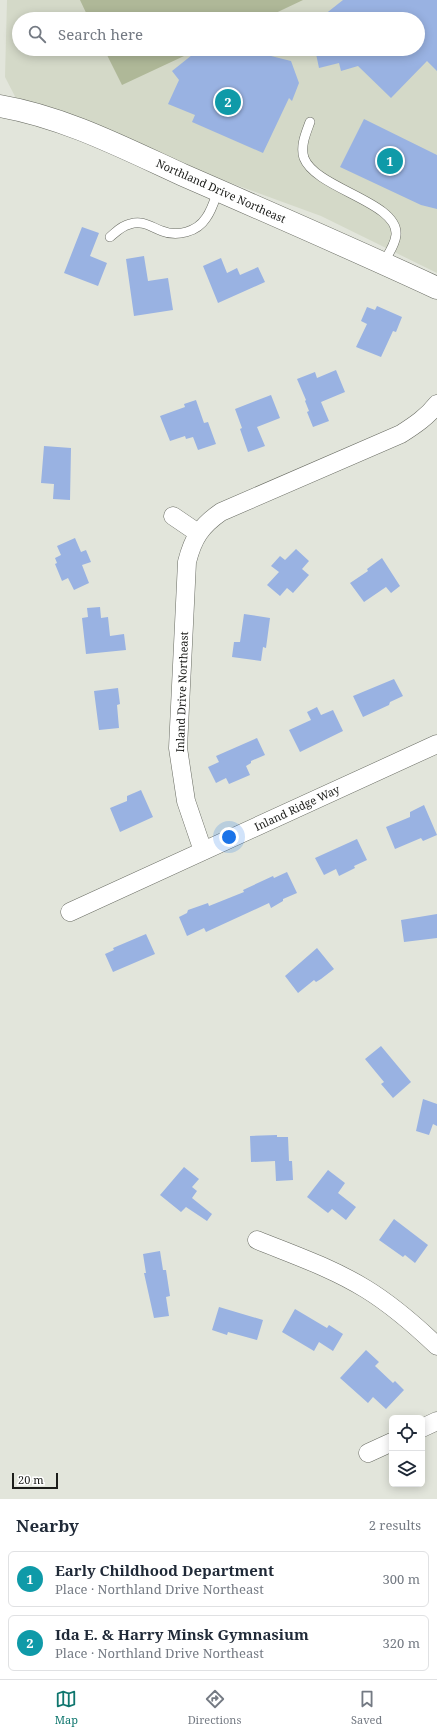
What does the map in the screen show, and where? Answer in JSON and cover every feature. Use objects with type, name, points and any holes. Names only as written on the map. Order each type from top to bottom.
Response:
[{"type":"street","name":"Northland Drive Northeast","points":[[0,106],[22,110],[76,127],[437,288]]},
{"type":"street","name":"Inland Drive Northeast","points":[[203,851],[186,801],[178,748],[187,562],[191,547],[198,533],[208,521],[221,512],[401,434],[417,424],[430,413],[437,404]]},
{"type":"street","points":[[174,516],[198,533]]},
{"type":"street","name":"Inland Ridge Way","points":[[70,912],[437,744]]},
{"type":"street","points":[[258,1240],[341,1275],[366,1289],[390,1304],[437,1346]]},
{"type":"street","points":[[425,1427],[437,1421]]},
{"type":"street","points":[[368,1453],[389,1443]]},
{"type":"lane","points":[[310,122],[303,144],[304,157],[312,171],[330,183],[370,204],[384,214],[394,225],[396,235],[383,263]]},
{"type":"lane","points":[[110,237],[120,228],[131,223],[149,224],[171,234],[192,230],[201,225],[207,218],[218,190]]},
{"type":"shaded area","points":[[7,0],[437,0],[437,273],[321,216],[138,149],[22,110],[5,77]]},
{"type":"green space","points":[[80,0],[303,0],[278,12],[86,12]]},
{"type":"green space","points":[[108,56],[184,56],[122,85]]},
{"type":"building","points":[[343,0],[437,0],[437,71],[427,61],[391,98],[358,66],[341,71],[339,63],[319,68],[316,56],[425,56],[425,12],[328,12]]},
{"type":"building","points":[[191,56],[271,56],[291,61],[299,83],[292,101],[289,98],[263,153],[192,122],[195,115],[168,104],[179,80],[172,71]]},
{"type":"building","points":[[364,119],[437,155],[437,209],[421,205],[340,167]]},
{"type":"building","points":[[82,227],[99,233],[90,256],[107,263],[98,286],[64,273]]},
{"type":"building","points":[[144,256],[148,281],[168,278],[173,310],[134,316],[126,259]]},
{"type":"building","points":[[221,258],[227,273],[237,268],[240,275],[258,267],[265,282],[218,303],[203,266]]},
{"type":"building","points":[[377,306],[402,317],[396,332],[393,331],[381,357],[356,347],[367,324],[361,321],[367,307],[375,310]]},
{"type":"building","points":[[336,370],[345,392],[321,402],[329,421],[313,427],[307,412],[309,411],[305,401],[306,400],[297,379],[315,372],[317,378]]},
{"type":"building","points":[[271,395],[280,418],[257,427],[265,446],[248,452],[240,429],[242,428],[235,409]]},
{"type":"building","points":[[196,400],[204,423],[208,422],[216,444],[198,450],[193,437],[186,439],[185,436],[170,441],[160,416],[185,407],[184,404]]},
{"type":"building","points":[[44,446],[71,448],[70,500],[53,499],[54,484],[41,483]]},
{"type":"building","points":[[75,538],[81,552],[86,550],[91,562],[82,565],[89,583],[74,590],[68,578],[62,581],[55,564],[57,563],[55,558],[61,555],[57,546]]},
{"type":"building","points":[[296,549],[309,561],[302,569],[309,575],[293,593],[287,588],[280,596],[267,585],[279,572],[271,566],[280,556],[285,560]]},
{"type":"building","points":[[382,558],[400,586],[391,593],[386,587],[364,602],[350,583],[368,571],[367,569]]},
{"type":"building","points":[[100,607],[101,618],[108,617],[110,636],[124,634],[126,650],[86,654],[82,618],[88,617],[87,608]]},
{"type":"building","points":[[244,614],[270,618],[266,648],[263,647],[261,661],[232,657],[234,642],[240,642]]},
{"type":"building","points":[[394,679],[403,696],[390,702],[389,705],[363,717],[353,696]]},
{"type":"building","points":[[118,688],[120,704],[117,705],[119,728],[99,730],[94,691]]},
{"type":"building","points":[[317,707],[321,715],[333,710],[343,731],[300,752],[289,730],[311,720],[307,712]]},
{"type":"building","points":[[257,738],[265,755],[251,761],[251,763],[246,766],[250,775],[229,784],[226,778],[216,783],[208,767],[219,762],[216,756]]},
{"type":"building","points":[[141,790],[153,817],[120,832],[110,808],[127,801],[127,796]]},
{"type":"building","points":[[424,805],[437,835],[423,841],[421,838],[395,849],[386,827],[410,817],[410,812]]},
{"type":"building","points":[[357,839],[367,860],[354,866],[355,868],[339,876],[336,869],[324,875],[315,858]]},
{"type":"building","points":[[287,872],[297,893],[283,899],[283,901],[271,908],[269,903],[206,932],[204,928],[187,936],[179,917],[187,913],[188,910],[208,903],[209,906],[244,892],[243,890],[273,876],[274,878]]},
{"type":"building","points":[[437,914],[437,938],[404,942],[401,920]]},
{"type":"building","points":[[146,934],[155,954],[113,972],[105,954],[114,950],[113,948]]},
{"type":"building","points":[[317,948],[334,969],[316,982],[314,980],[298,993],[285,976]]},
{"type":"building","points":[[381,1046],[411,1082],[393,1098],[381,1084],[384,1082],[365,1059]]},
{"type":"building","points":[[423,1099],[437,1104],[437,1126],[433,1124],[429,1135],[416,1131]]},
{"type":"building","points":[[277,1135],[277,1137],[288,1137],[289,1161],[292,1161],[293,1180],[276,1181],[275,1161],[251,1162],[250,1136]]},
{"type":"building","points":[[184,1167],[199,1179],[192,1187],[197,1191],[192,1198],[212,1214],[207,1221],[186,1207],[181,1212],[160,1195]]},
{"type":"building","points":[[328,1170],[345,1183],[338,1193],[356,1207],[346,1220],[332,1209],[328,1213],[307,1197]]},
{"type":"building","points":[[394,1219],[428,1245],[415,1263],[405,1255],[403,1257],[379,1240]]},
{"type":"building","points":[[160,1251],[163,1270],[166,1270],[170,1296],[166,1297],[169,1316],[154,1318],[144,1273],[146,1273],[143,1254]]},
{"type":"building","points":[[219,1307],[263,1320],[257,1340],[228,1332],[227,1335],[212,1330]]},
{"type":"building","points":[[295,1309],[327,1328],[329,1325],[343,1334],[333,1351],[319,1342],[314,1351],[282,1332]]},
{"type":"building","points":[[366,1350],[379,1362],[375,1366],[393,1383],[395,1381],[404,1390],[386,1409],[373,1397],[368,1403],[340,1378]]},
{"type":"place","name":"Ida E. & Harry Minsk Gymnasium","points":[[228,102]]},
{"type":"place","name":"Early Childhood Department","points":[[390,161]]}]
